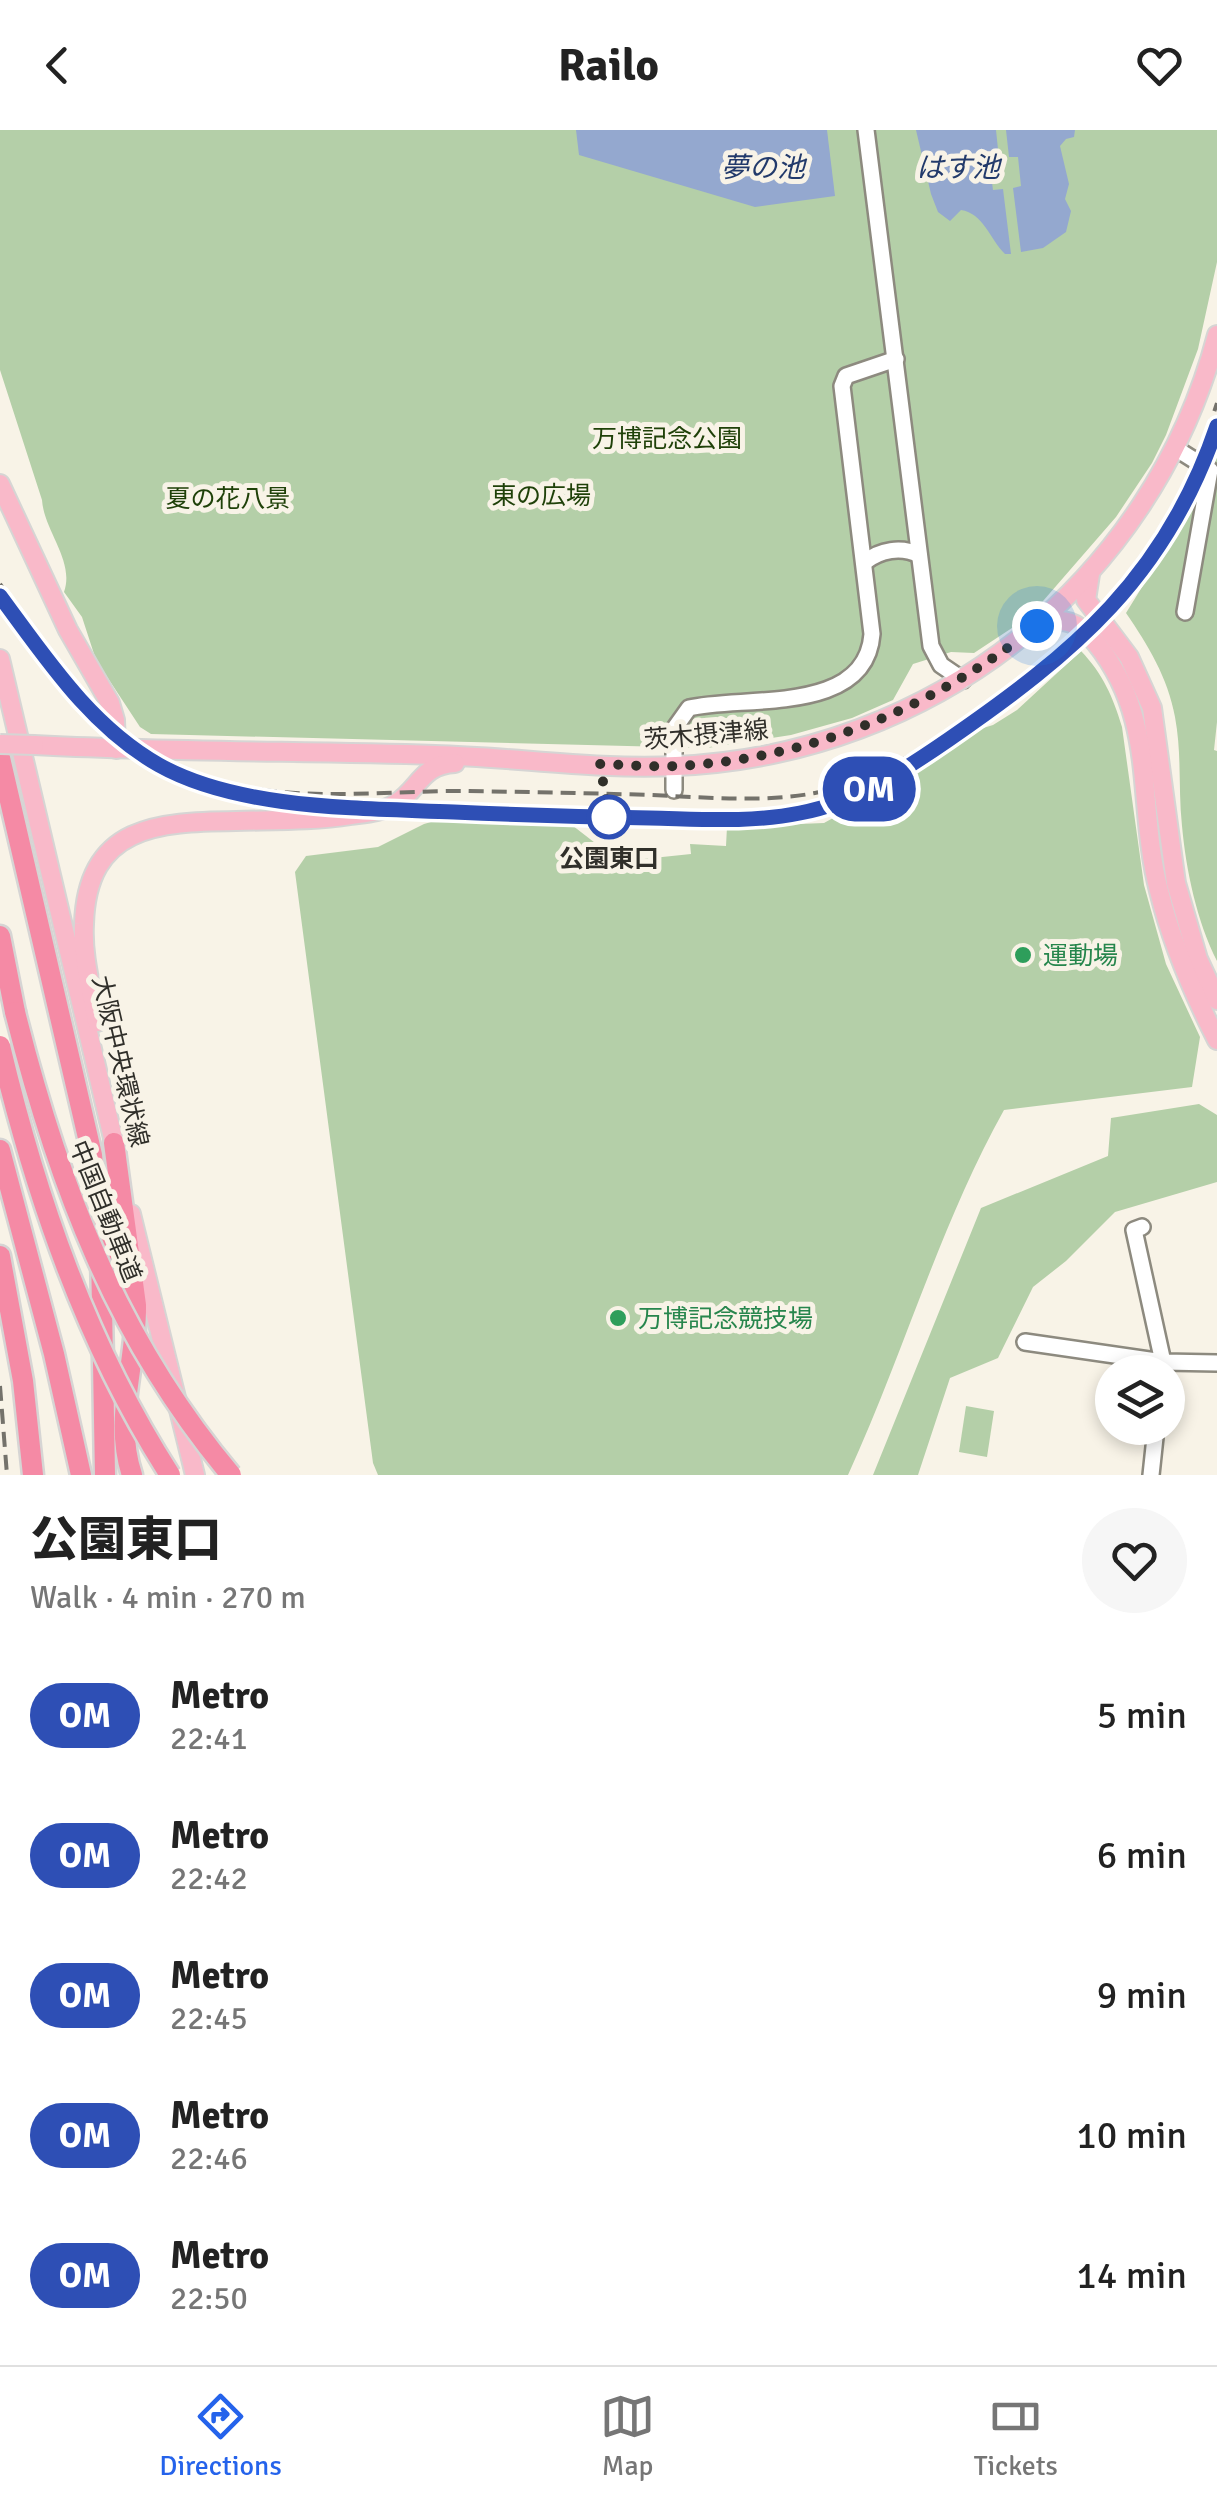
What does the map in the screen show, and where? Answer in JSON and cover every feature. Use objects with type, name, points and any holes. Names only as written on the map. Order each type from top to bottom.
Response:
[{"type":"highway","points":[[0,758],[92,1155],[101,1251],[105,1475]]},
{"type":"highway","name":"中国自動車道","points":[[0,936],[49,1136],[89,1246],[114,1300],[168,1392],[231,1475]]},
{"type":"highway","name":"中国自動車道","points":[[0,1046],[34,1175],[67,1270],[110,1366],[170,1475]]},
{"type":"highway","points":[[114,1143],[136,1305],[124,1420],[132,1475]]},
{"type":"highway","points":[[0,1150],[54,1354],[81,1475]]},
{"type":"highway","points":[[0,1256],[20,1364],[33,1475]]},
{"type":"main road","name":"茨木摂津線","points":[[0,744],[434,755],[674,766],[778,754],[855,732],[964,680],[1037,626],[1090,574],[1140,509],[1175,448],[1199,394],[1217,335]]},
{"type":"main road","points":[[0,484],[68,630],[110,703],[116,749]]},
{"type":"main road","points":[[1090,574],[1086,600],[1129,656],[1152,708],[1176,884],[1198,958],[1217,1000]]},
{"type":"main road","points":[[1037,626],[1060,620],[1079,625],[1121,678],[1139,732],[1144,799],[1158,886],[1181,966],[1217,1040]]},
{"type":"main road","name":"大阪中央環状線","points":[[0,659],[195,1475]]},
{"type":"main road","points":[[103,1093],[100,1041],[84,947],[84,910],[93,878],[120,842],[163,824],[327,818],[375,811],[399,802],[434,765],[490,760]]},
{"type":"street","points":[[866,130],[931,646],[942,665],[964,680]]},
{"type":"street","points":[[674,790],[674,729],[689,708],[781,700],[836,687],[858,670],[867,657],[872,634],[842,386],[846,376],[896,358]]},
{"type":"street","points":[[1175,448],[1210,468],[1184,612]]},
{"type":"street","points":[[864,562],[877,553],[908,550],[919,555]]},
{"type":"street","points":[[1142,1227],[1134,1230],[1160,1355]]},
{"type":"street","points":[[1025,1342],[1097,1355]]},
{"type":"street","points":[[1185,1365],[1217,1362]]},
{"type":"street","points":[[1151,1475],[1154,1445]]},
{"type":"green space","name":"万博記念公園","points":[[0,130],[1217,130],[1217,262],[1198,349],[1166,435],[1116,517],[1030,616],[974,653],[951,652],[913,664],[893,700],[852,718],[791,735],[707,748],[151,734],[140,727],[96,660],[82,617],[64,592],[62,557],[0,370]]},
{"type":"green space","points":[[1217,451],[1217,961],[1198,913],[1186,860],[1172,703],[1156,662],[1126,613],[1195,501]]},
{"type":"green space","points":[[1081,651],[1106,686],[1122,727],[1144,885],[1166,964],[1200,1037],[1192,1087],[1004,1110],[960,1199],[848,1475],[378,1475],[373,1463],[295,872],[306,856],[378,847],[424,824],[452,816],[568,822],[624,861],[691,854],[690,844],[726,846],[727,827],[824,823],[932,763],[964,734],[993,725],[1017,710]]},
{"type":"green space","points":[[1199,1104],[1217,1115],[1217,1182],[1115,1212],[1066,1261],[1033,1287],[998,1358],[950,1378],[918,1475],[873,1475],[981,1208],[1108,1156],[1111,1118]]},
{"type":"green space","points":[[966,1406],[994,1411],[987,1457],[959,1452]]},
{"type":"water","name":"夢の池","points":[[576,130],[827,130],[835,196],[755,207],[579,155]]},
{"type":"water","name":"はす池","points":[[916,130],[996,130],[999,159],[989,160],[993,190],[1003,189],[1011,254],[1005,254],[981,221],[969,212],[961,210],[950,221],[938,212]]},
{"type":"water","name":"はす池","points":[[1006,130],[1075,130],[1074,137],[1060,146],[1069,184],[1065,199],[1071,211],[1066,232],[1043,248],[1021,252],[1013,188],[1021,186],[1018,157],[1009,157]]},
{"type":"railway","points":[[0,584],[54,657],[115,724],[164,759],[199,775],[236,785],[313,794],[468,791],[795,796],[855,781],[912,755],[1049,657],[1086,622],[1149,545],[1198,455],[1217,403]]},
{"type":"railway","points":[[349,805],[550,816],[712,819],[804,811],[865,791]]},
{"type":"railway","points":[[0,1386],[7,1475]]},
{"type":"metro line","name":"OM","points":[[0,596],[92,713],[132,748],[196,782],[266,799],[404,809],[510,815],[762,819],[829,806],[889,778],[993,710],[1067,652],[1114,604],[1152,557],[1181,510],[1217,426]]},
{"type":"place","name":"公園東口","points":[[609,817]]},
{"type":"place","name":"運動場","points":[[1023,955]]},
{"type":"place","name":"万博記念競技場","points":[[618,1318]]},
{"type":"route","points":[[609,817],[600,764],[674,766],[778,754],[855,732],[964,680],[1037,626]]},
{"type":"park label","name":"東の広場","points":[[541,495]]},
{"type":"park label","name":"夏の花八景","points":[[228,498]]}]
